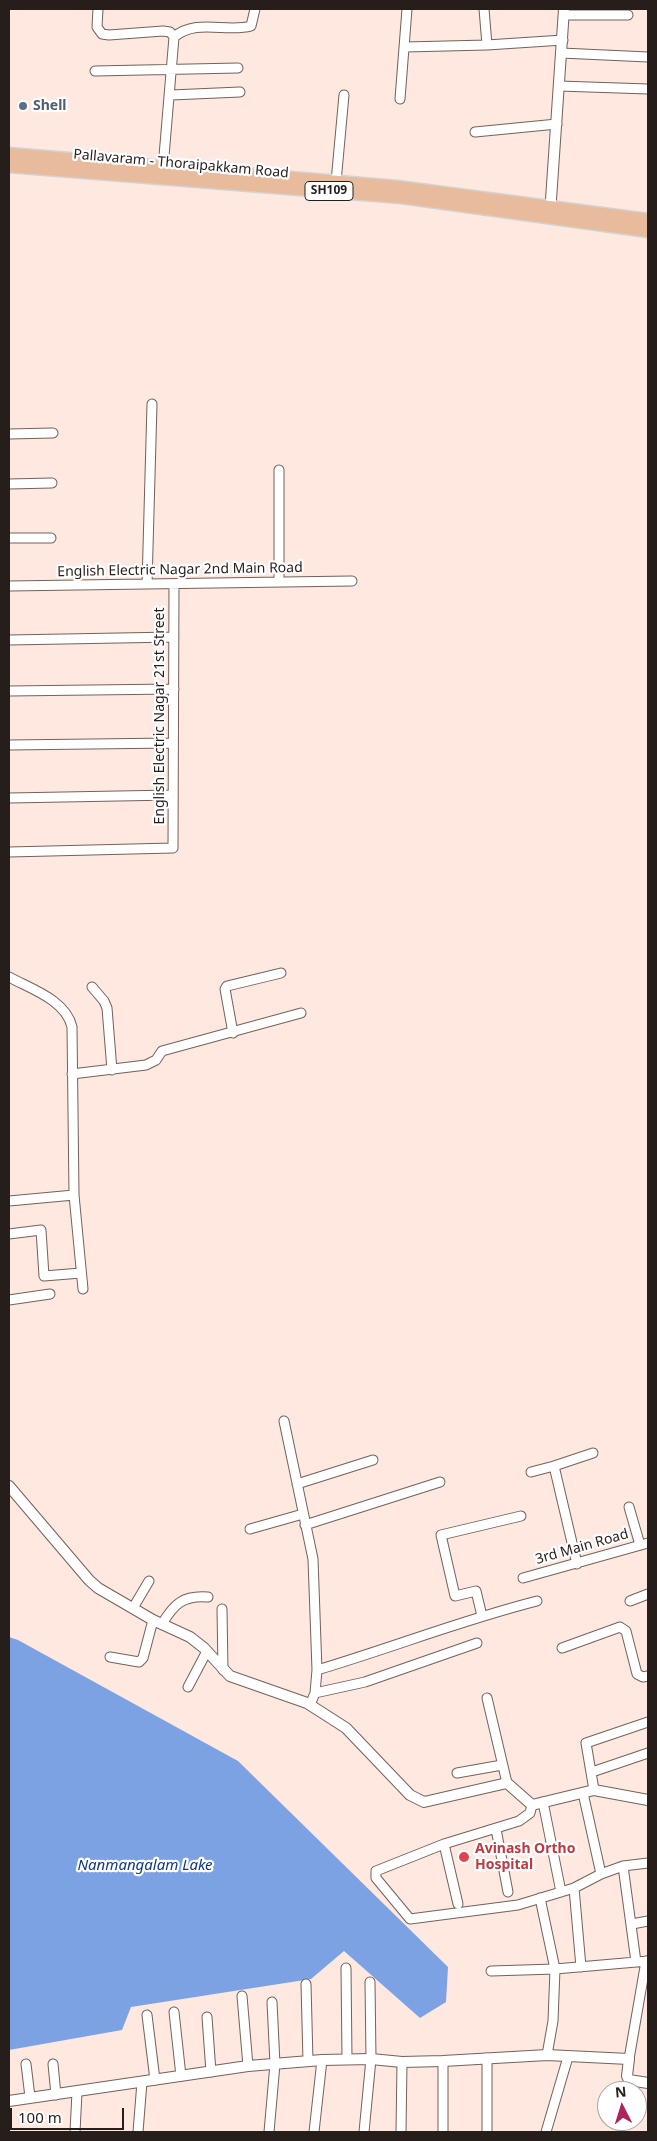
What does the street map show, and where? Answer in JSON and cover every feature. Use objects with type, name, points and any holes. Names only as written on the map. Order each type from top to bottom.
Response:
[{"type":"main road","name":"Pallavaram - Thoraipakkam Road","points":[[9,154],[396,187],[648,231]]},
{"type":"main road","name":"Pallavaram - Thoraipakkam Road","points":[[9,166],[401,197],[551,213],[648,220]]},
{"type":"street","points":[[98,9],[97,27],[102,34],[163,31],[170,32],[174,37],[163,168]]},
{"type":"street","points":[[174,37],[181,31],[200,27],[251,26],[255,9]]},
{"type":"street","points":[[400,99],[400,77],[405,47],[407,9]]},
{"type":"street","points":[[484,9],[487,45]]},
{"type":"street","points":[[551,213],[564,12],[628,15]]},
{"type":"street","points":[[405,47],[487,45],[563,40]]},
{"type":"street","points":[[561,52],[648,57]]},
{"type":"street","points":[[95,71],[238,68]]},
{"type":"street","points":[[558,86],[648,89]]},
{"type":"street","points":[[170,95],[240,92]]},
{"type":"street","points":[[336,182],[344,94]]},
{"type":"street","points":[[475,132],[557,124]]},
{"type":"street","points":[[147,584],[152,404]]},
{"type":"street","points":[[9,434],[53,433]]},
{"type":"street","points":[[279,470],[279,582]]},
{"type":"street","points":[[9,484],[52,483]]},
{"type":"street","points":[[9,538],[51,538]]},
{"type":"street","name":"English Electric Nagar 2nd Main Road","points":[[9,586],[352,581]]},
{"type":"street","name":"English Electric Nagar 21st Street","points":[[9,852],[173,848],[174,584]]},
{"type":"street","points":[[9,640],[174,637]]},
{"type":"street","points":[[9,691],[174,689]]},
{"type":"street","points":[[9,745],[173,743]]},
{"type":"street","points":[[9,798],[173,795]]},
{"type":"street","points":[[233,1033],[225,989],[227,986],[281,973]]},
{"type":"street","points":[[9,977],[53,1001],[64,1009],[70,1018],[72,1027],[74,1195],[83,1289]]},
{"type":"street","points":[[92,987],[104,1000],[107,1008],[112,1070]]},
{"type":"street","points":[[72,1074],[151,1064],[162,1051],[233,1033],[301,1012]]},
{"type":"street","points":[[9,1201],[74,1195]]},
{"type":"street","points":[[9,1234],[41,1230],[44,1276],[81,1273]]},
{"type":"street","points":[[9,1300],[50,1294]]},
{"type":"street","points":[[284,1422],[314,1568],[317,1670],[315,1693],[310,1705]]},
{"type":"street","points":[[531,1472],[593,1453]]},
{"type":"street","points":[[296,1484],[373,1460]]},
{"type":"street","points":[[554,1466],[576,1564]]},
{"type":"street","points":[[305,1525],[440,1482]]},
{"type":"street","points":[[9,1486],[89,1580],[98,1588],[158,1622],[190,1637],[230,1676],[310,1705],[346,1728],[410,1796],[424,1802],[507,1783]]},
{"type":"street","points":[[629,1507],[644,1544]]},
{"type":"street","points":[[250,1529],[303,1514]]},
{"type":"street","points":[[482,1616],[476,1591],[455,1596],[442,1535],[521,1516]]},
{"type":"street","name":"3rd Main Road","points":[[523,1578],[644,1544]]},
{"type":"street","points":[[133,1608],[149,1581]]},
{"type":"street","points":[[630,1601],[648,1594]]},
{"type":"street","points":[[110,1657],[139,1662],[143,1658],[158,1622],[180,1602],[195,1596],[208,1597]]},
{"type":"street","points":[[317,1670],[385,1650],[420,1636],[482,1616],[537,1602]]},
{"type":"street","points":[[222,1609],[223,1670]]},
{"type":"street","points":[[562,1648],[620,1627],[626,1632],[637,1674],[643,1678],[648,1676]]},
{"type":"street","points":[[315,1693],[365,1682],[477,1643]]},
{"type":"street","points":[[188,1687],[207,1652]]},
{"type":"street","points":[[487,1698],[507,1783],[532,1805]]},
{"type":"street","points":[[594,1790],[586,1743],[648,1722]]},
{"type":"street","points":[[592,1772],[648,1754]]},
{"type":"street","points":[[457,1773],[502,1765]]},
{"type":"street","points":[[532,1805],[594,1790],[648,1800]]},
{"type":"street","points":[[583,1793],[601,1874]]},
{"type":"street","points":[[543,1802],[561,1892]]},
{"type":"street","points":[[532,1805],[530,1814],[527,1817],[496,1829],[444,1844],[376,1870],[376,1878],[410,1919],[518,1905],[574,1888],[601,1874],[623,1866],[648,1863]]},
{"type":"street","points":[[496,1829],[508,1892]]},
{"type":"street","points":[[444,1844],[458,1904]]},
{"type":"street","points":[[623,1866],[636,1962]]},
{"type":"street","points":[[574,1888],[581,1967]]},
{"type":"street","points":[[540,1898],[554,1969],[553,2022],[547,2055]]},
{"type":"street","points":[[632,1924],[648,1921]]},
{"type":"street","points":[[491,1970],[554,1969],[647,1961],[627,2078],[631,2081],[648,2083]]},
{"type":"street","points":[[346,1968],[347,2060]]},
{"type":"street","points":[[364,2132],[371,2059],[370,1982]]},
{"type":"street","points":[[306,1984],[308,2061]]},
{"type":"street","points":[[242,1996],[248,2066]]},
{"type":"street","points":[[269,2132],[275,2064],[272,2002]]},
{"type":"street","points":[[174,2012],[181,2076]]},
{"type":"street","points":[[147,2015],[155,2080]]},
{"type":"street","points":[[207,2017],[211,2072]]},
{"type":"street","points":[[9,2101],[248,2066],[322,2060],[371,2059],[402,2062],[547,2055],[629,2059]]},
{"type":"street","points":[[546,2132],[568,2057]]},
{"type":"street","points":[[486,2132],[487,2058]]},
{"type":"street","points":[[314,2132],[322,2060]]},
{"type":"street","points":[[443,2061],[443,2132]]},
{"type":"street","points":[[402,2062],[402,2132]]},
{"type":"street","points":[[26,2064],[30,2097]]},
{"type":"street","points":[[53,2064],[56,2095]]},
{"type":"street","points":[[138,2132],[142,2082]]},
{"type":"street","points":[[76,2132],[77,2092]]},
{"type":"water","name":"Nanmangalam Lake","points":[[9,1637],[18,1640],[238,1761],[448,1967],[446,2002],[420,2018],[344,1951],[311,1979],[131,2007],[122,2030],[9,2050]]},
{"type":"place","name":"Shell","points":[[23,106]]},
{"type":"place","name":"Avinash Ortho Hospital","points":[[464,1857]]}]
